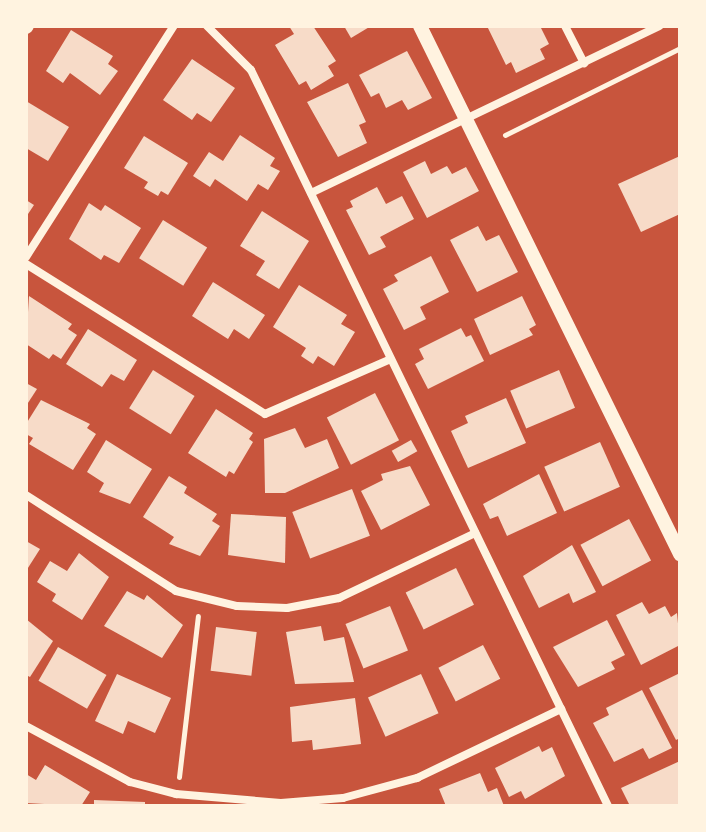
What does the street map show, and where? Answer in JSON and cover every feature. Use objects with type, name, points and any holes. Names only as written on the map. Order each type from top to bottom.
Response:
[{"type":"street","points":[[26,257],[174,26]]},
{"type":"street","points":[[207,26],[251,70],[608,806]]},
{"type":"street","points":[[420,26],[468,115],[680,554]]},
{"type":"street","points":[[565,26],[584,63]]},
{"type":"street","points":[[311,193],[659,26]]},
{"type":"street","points":[[26,264],[265,414],[391,359]]},
{"type":"street","points":[[26,495],[144,572],[200,599],[287,608],[339,598],[475,533]]},
{"type":"street","points":[[26,726],[130,782],[176,794],[281,803],[343,798],[417,778],[561,709]]},
{"type":"path","points":[[505,135],[680,48]]},
{"type":"path","points":[[176,794],[200,599]]},
{"type":"building","points":[[289,26],[313,26],[336,61],[328,66],[334,76],[311,90],[306,81],[299,85],[275,45],[294,34]]},
{"type":"building","points":[[344,26],[371,26],[351,38]]},
{"type":"building","points":[[487,26],[540,26],[549,44],[540,49],[545,59],[516,73],[511,62],[506,65]]},
{"type":"building","points":[[71,30],[113,56],[108,64],[118,71],[100,95],[70,73],[63,83],[46,71]]},
{"type":"building","points":[[407,51],[432,98],[408,110],[402,100],[386,108],[379,93],[371,97],[359,75]]},
{"type":"building","points":[[192,59],[235,88],[211,122],[197,113],[192,120],[163,100]]},
{"type":"building","points":[[348,83],[366,122],[359,125],[367,143],[338,157],[307,102]]},
{"type":"building","points":[[26,101],[69,127],[48,161],[26,148]]},
{"type":"building","points":[[240,135],[275,158],[270,166],[280,171],[268,190],[258,184],[247,201],[215,179],[210,187],[193,176],[209,152],[223,161]]},
{"type":"building","points":[[144,136],[188,163],[168,195],[161,191],[158,196],[144,188],[148,182],[124,168]]},
{"type":"building","points":[[680,156],[680,214],[641,232],[618,184]]},
{"type":"building","points":[[425,161],[431,174],[447,166],[452,174],[466,167],[479,191],[427,218],[403,172]]},
{"type":"building","points":[[377,187],[386,204],[402,196],[414,219],[380,237],[386,247],[369,255],[346,210],[353,207],[350,201]]},
{"type":"building","points":[[26,200],[34,205],[26,217]]},
{"type":"building","points":[[89,203],[101,211],[105,205],[141,228],[119,263],[104,255],[101,260],[69,239]]},
{"type":"building","points":[[262,211],[309,241],[279,289],[256,275],[265,261],[240,246]]},
{"type":"building","points":[[163,220],[207,248],[183,286],[139,258]]},
{"type":"building","points":[[478,226],[486,241],[499,235],[518,272],[477,292],[450,240]]},
{"type":"building","points":[[431,256],[449,292],[420,307],[426,319],[404,330],[383,289],[398,281],[394,275]]},
{"type":"building","points":[[213,282],[265,315],[249,339],[234,329],[228,339],[192,316]]},
{"type":"building","points":[[299,285],[347,315],[341,324],[355,332],[334,366],[318,356],[313,364],[301,356],[306,348],[273,327]]},
{"type":"building","points":[[29,296],[72,324],[68,329],[77,335],[61,359],[53,354],[49,359],[26,344]]},
{"type":"building","points":[[522,296],[536,325],[529,329],[533,335],[490,355],[474,319]]},
{"type":"building","points":[[461,328],[466,337],[471,335],[484,361],[428,389],[415,364],[424,359],[419,349]]},
{"type":"building","points":[[88,329],[137,360],[124,381],[111,374],[102,387],[66,364]]},
{"type":"building","points":[[153,370],[195,396],[171,434],[129,408]]},
{"type":"building","points":[[559,370],[575,408],[526,428],[510,391]]},
{"type":"building","points":[[26,383],[37,389],[26,406]]},
{"type":"building","points":[[375,393],[399,440],[351,465],[327,418]]},
{"type":"building","points":[[506,398],[526,443],[468,468],[451,431],[468,423],[465,416]]},
{"type":"building","points":[[41,400],[90,424],[87,428],[96,434],[73,470],[29,444],[33,438],[26,434],[26,424]]},
{"type":"building","points":[[216,409],[253,433],[249,439],[253,442],[234,474],[229,471],[226,477],[188,453]]},
{"type":"building","points":[[295,428],[305,448],[327,439],[339,468],[285,493],[265,493],[264,439]]},
{"type":"building","points":[[106,440],[152,469],[130,504],[99,492],[104,483],[87,472]]},
{"type":"building","points":[[411,440],[417,451],[398,462],[392,451]]},
{"type":"building","points":[[600,442],[620,487],[564,512],[544,467]]},
{"type":"building","points":[[410,466],[430,505],[381,530],[361,491],[383,480],[381,474]]},
{"type":"building","points":[[539,474],[557,513],[507,536],[498,516],[490,519],[483,504]]},
{"type":"building","points":[[169,476],[187,487],[184,493],[217,514],[212,521],[220,526],[200,556],[169,544],[174,537],[143,517]]},
{"type":"building","points":[[352,489],[370,536],[310,559],[292,512]]},
{"type":"building","points":[[231,514],[286,517],[285,563],[228,555]]},
{"type":"building","points":[[629,519],[651,560],[603,586],[580,545]]},
{"type":"building","points":[[26,541],[40,549],[26,571]]},
{"type":"building","points":[[572,545],[596,592],[573,603],[569,593],[539,608],[523,576]]},
{"type":"building","points":[[79,553],[109,577],[82,620],[52,601],[56,594],[37,582],[50,561],[67,571]]},
{"type":"building","points":[[456,568],[474,605],[424,629],[406,593]]},
{"type":"building","points":[[127,591],[144,600],[147,595],[183,625],[162,658],[104,626]]},
{"type":"building","points":[[642,602],[649,614],[665,606],[671,617],[677,613],[680,645],[641,665],[616,615]]},
{"type":"building","points":[[390,606],[408,651],[363,668],[345,624]]},
{"type":"building","points":[[26,619],[53,641],[30,677],[26,675]]},
{"type":"building","points":[[607,620],[625,655],[611,662],[615,669],[578,687],[553,647]]},
{"type":"building","points":[[321,626],[324,641],[344,637],[354,682],[295,684],[286,632]]},
{"type":"building","points":[[216,627],[257,632],[251,676],[211,671]]},
{"type":"building","points":[[483,645],[500,679],[456,702],[438,668]]},
{"type":"building","points":[[58,647],[106,675],[87,709],[38,681]]},
{"type":"building","points":[[680,673],[680,738],[676,740],[649,688]]},
{"type":"building","points":[[117,674],[171,698],[155,733],[128,721],[123,734],[95,721]]},
{"type":"building","points":[[421,674],[438,713],[386,737],[368,698]]},
{"type":"building","points":[[642,690],[672,748],[649,759],[643,748],[614,762],[593,723],[609,715],[606,708]]},
{"type":"building","points":[[355,698],[361,744],[313,750],[312,740],[292,742],[290,707]]},
{"type":"building","points":[[539,746],[542,752],[552,747],[565,776],[525,799],[521,791],[509,797],[495,768]]},
{"type":"building","points":[[680,761],[680,806],[630,806],[621,788]]},
{"type":"building","points":[[45,765],[90,792],[81,806],[26,803],[26,774],[36,780]]},
{"type":"building","points":[[480,773],[488,792],[497,788],[504,806],[446,806],[439,789]]},
{"type":"building","points":[[94,800],[145,802],[145,806],[94,806]]}]
